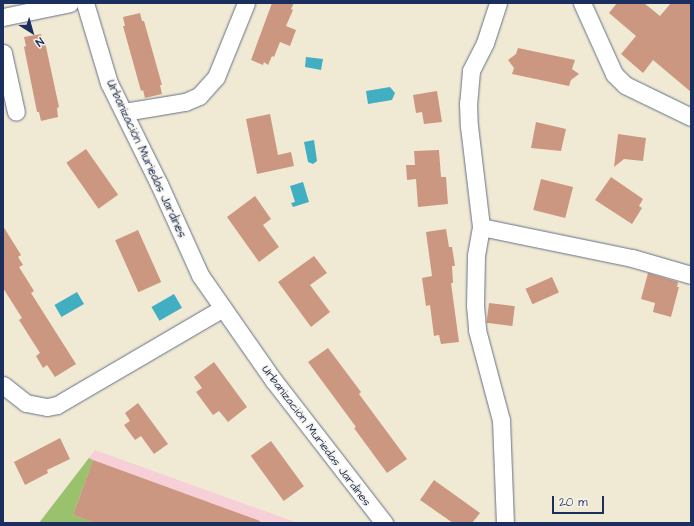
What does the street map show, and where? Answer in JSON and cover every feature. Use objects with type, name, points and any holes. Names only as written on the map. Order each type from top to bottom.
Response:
[{"type":"street","points":[[3,17],[70,3]]},
{"type":"street","name":"Urbanización Muriedas Jardines","points":[[85,3],[109,83],[200,275],[274,381],[384,523]]},
{"type":"street","points":[[124,112],[170,105],[199,96],[216,77],[246,3]]},
{"type":"street","points":[[498,3],[485,43],[471,71],[469,85],[469,126],[481,227],[476,255],[475,305],[477,330],[501,420],[505,523]]},
{"type":"street","points":[[582,3],[609,66],[621,81],[642,94],[691,117]]},
{"type":"street","points":[[3,52],[16,112]]},
{"type":"street","points":[[481,227],[632,258],[691,275]]},
{"type":"street","points":[[3,385],[26,403],[47,408],[57,405],[223,308]]},
{"type":"shaded area","points":[[95,450],[298,523],[39,523]]},
{"type":"green space","points":[[89,458],[93,460],[73,515],[95,523],[39,523]]},
{"type":"water","points":[[306,57],[323,59],[321,70],[305,67]]},
{"type":"water","points":[[390,87],[395,93],[392,100],[368,104],[366,91]]},
{"type":"water","points":[[314,140],[317,161],[313,164],[308,162],[304,142]]},
{"type":"water","points":[[303,182],[309,202],[293,207],[291,203],[295,202],[290,186]]},
{"type":"water","points":[[77,292],[84,304],[61,317],[54,305]]},
{"type":"water","points":[[174,294],[182,308],[159,321],[151,307]]},
{"type":"building","points":[[272,3],[294,3],[291,9],[293,10],[286,26],[296,30],[290,46],[280,42],[274,57],[272,56],[268,65],[264,62],[263,65],[251,60]]},
{"type":"building","points":[[617,3],[644,3],[660,16],[671,3],[691,3],[691,92],[653,60],[643,73],[621,54],[636,36],[609,13]]},
{"type":"building","points":[[140,13],[142,21],[144,21],[162,85],[160,85],[162,94],[145,98],[143,90],[141,91],[123,26],[125,26],[123,17]]},
{"type":"building","points":[[41,34],[43,43],[45,42],[59,107],[57,108],[58,117],[41,121],[39,112],[37,112],[24,47],[26,46],[24,37]]},
{"type":"building","points":[[518,48],[575,60],[572,69],[579,74],[571,80],[569,86],[512,74],[514,68],[508,60],[516,54]]},
{"type":"building","points":[[437,91],[442,122],[424,124],[422,112],[416,113],[413,95]]},
{"type":"building","points":[[270,114],[278,155],[291,152],[294,166],[257,174],[246,119]]},
{"type":"building","points":[[536,122],[566,129],[561,151],[531,148]]},
{"type":"building","points":[[618,134],[646,138],[643,161],[624,159],[614,167]]},
{"type":"building","points":[[86,149],[118,195],[98,209],[66,163]]},
{"type":"building","points":[[439,150],[441,177],[446,177],[448,204],[418,207],[416,179],[407,180],[406,165],[415,165],[414,151]]},
{"type":"building","points":[[611,177],[643,199],[639,206],[642,208],[632,224],[595,200]]},
{"type":"building","points":[[541,179],[573,187],[565,218],[533,210]]},
{"type":"building","points":[[255,196],[271,219],[263,225],[279,247],[259,262],[227,217]]},
{"type":"building","points":[[3,226],[21,255],[18,257],[23,265],[19,267],[34,291],[31,293],[76,364],[55,377],[47,365],[43,368],[36,356],[40,353],[19,320],[22,318],[3,288]]},
{"type":"building","points":[[446,229],[449,247],[452,247],[455,266],[452,266],[453,283],[451,283],[459,342],[441,344],[439,335],[434,336],[430,305],[426,306],[422,278],[432,276],[426,232]]},
{"type":"building","points":[[138,230],[161,282],[138,292],[115,240]]},
{"type":"building","points":[[314,256],[327,273],[310,285],[330,312],[311,327],[278,282]]},
{"type":"building","points":[[648,273],[678,282],[677,287],[679,287],[671,317],[653,312],[655,303],[641,299]]},
{"type":"building","points":[[552,277],[559,293],[532,304],[526,289]]},
{"type":"building","points":[[489,303],[515,306],[512,326],[487,323]]},
{"type":"building","points":[[328,348],[361,392],[359,394],[407,459],[387,473],[354,428],[356,427],[308,362]]},
{"type":"building","points":[[214,362],[247,407],[228,422],[219,411],[213,415],[196,392],[202,388],[194,377]]},
{"type":"building","points":[[138,403],[168,444],[154,454],[141,436],[135,440],[124,425],[130,421],[125,413]]},
{"type":"building","points":[[60,438],[70,459],[47,470],[48,473],[25,485],[14,462]]},
{"type":"building","points":[[271,441],[304,486],[284,501],[251,456]]},
{"type":"building","points":[[93,460],[260,521],[260,523],[95,523],[73,515]]},
{"type":"building","points":[[434,480],[480,513],[472,523],[453,523],[420,500]]}]
